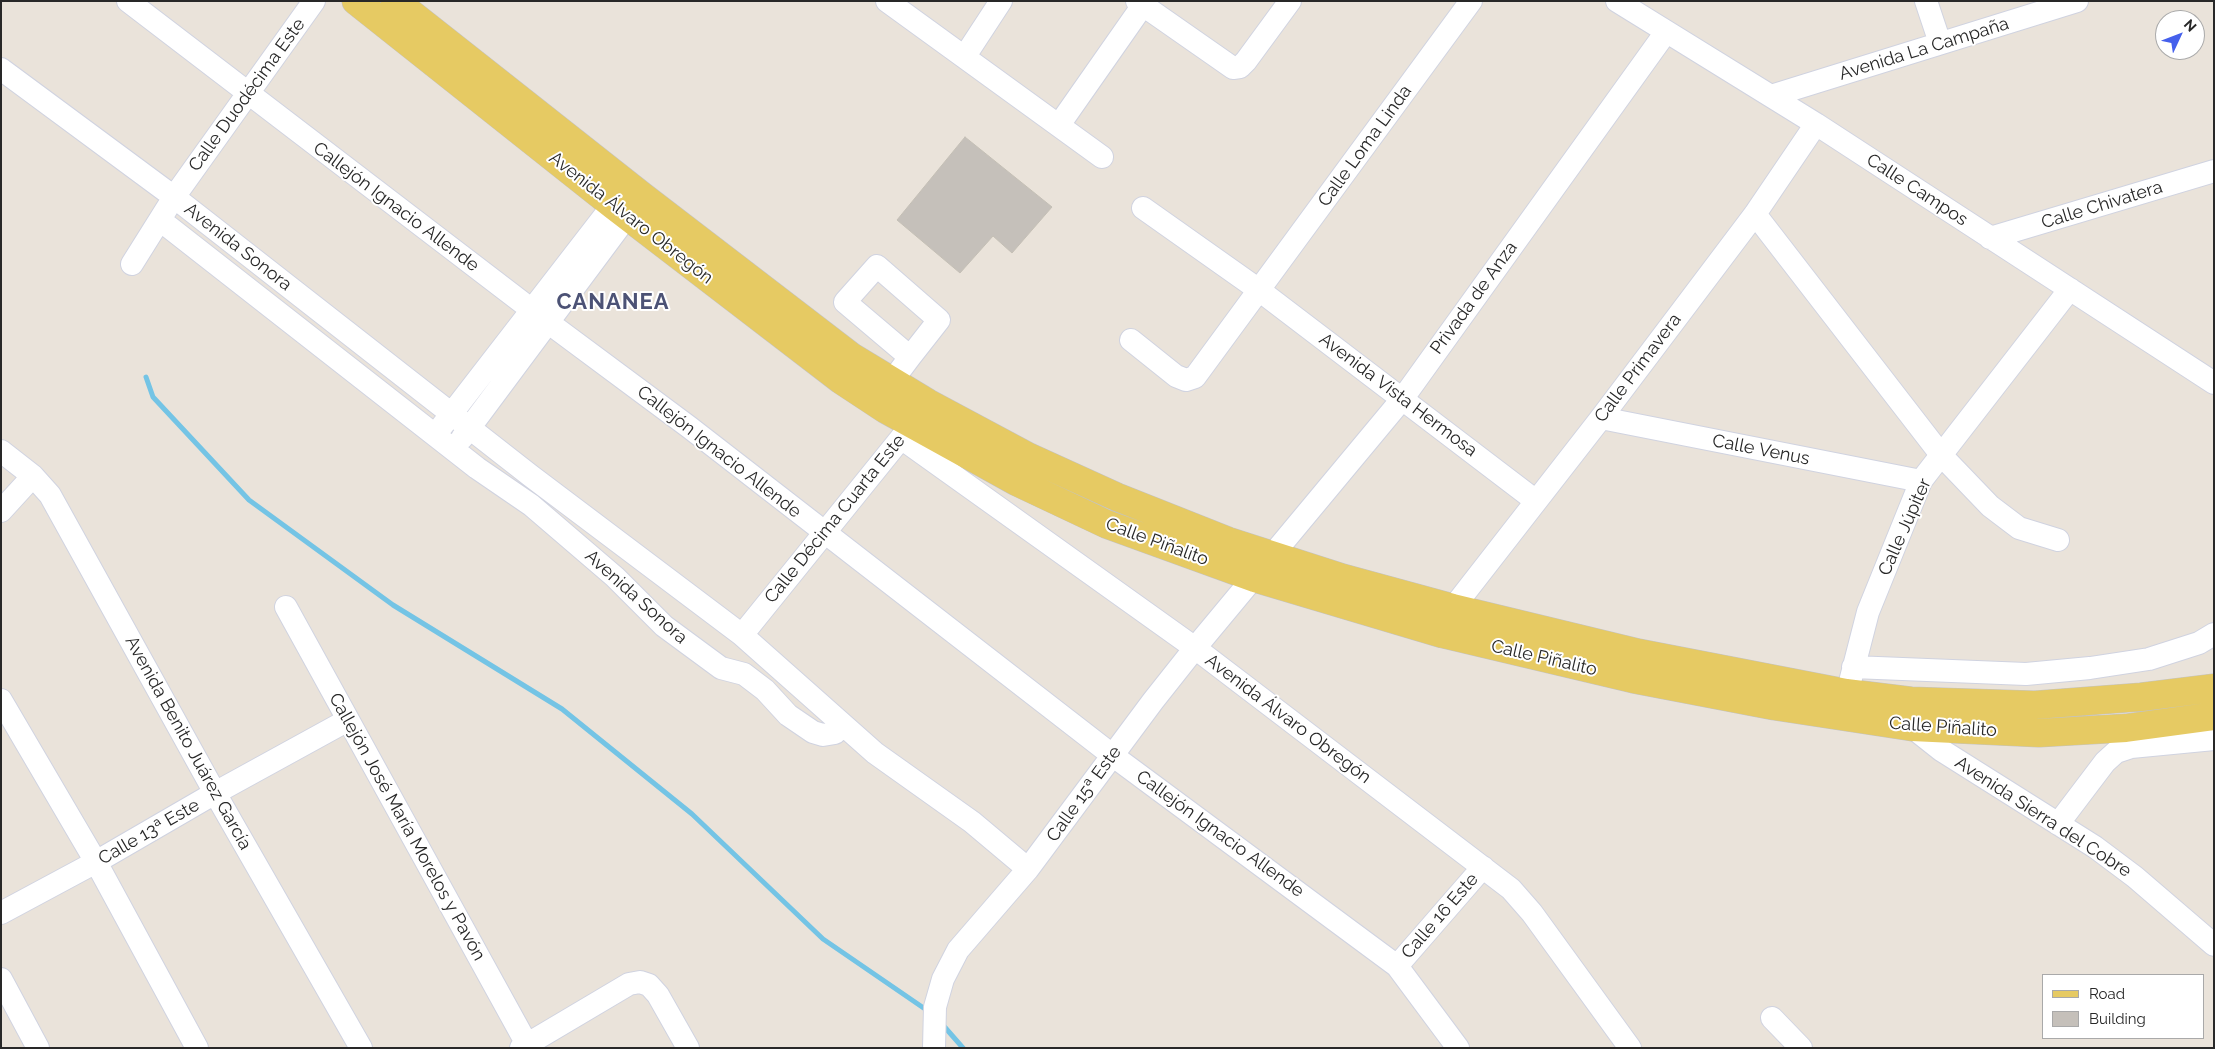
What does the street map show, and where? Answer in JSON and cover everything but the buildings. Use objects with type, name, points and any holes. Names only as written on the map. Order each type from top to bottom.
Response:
[{"type":"main road","name":"Avenida Álvaro Obregón","points":[[356,1],[628,201],[852,357],[892,381],[914,422]]},
{"type":"main road","name":"Avenida Álvaro Obregón","points":[[395,1],[628,201],[841,380],[885,410],[914,422]]},
{"type":"main road","name":"Calle Piñalito","points":[[914,422],[1029,457],[1117,497],[1273,556],[1453,608],[1640,653],[1847,692],[1912,714],[2039,733],[2126,728],[2214,716]]},
{"type":"main road","name":"Calle Piñalito","points":[[914,422],[1017,482],[1106,524],[1322,600],[1481,643],[1633,679],[1847,692]]},
{"type":"main road","name":"Calle Piñalito","points":[[1912,714],[2141,697],[2214,688]]},
{"type":"street","name":"Callejón Ignacio Allende","points":[[128,1],[540,316],[689,427],[1112,755],[1397,966],[1458,1048]]},
{"type":"street","name":"Calle Duodécima Este","points":[[132,264],[174,197],[314,1]]},
{"type":"street","points":[[888,1],[1102,157]]},
{"type":"street","points":[[965,56],[1001,1]]},
{"type":"street","points":[[1059,125],[1140,3],[1233,68],[1240,67],[1246,61],[1290,1]]},
{"type":"street","name":"Calle Loma Linda","points":[[1130,340],[1176,376],[1186,380],[1195,377],[1471,1]]},
{"type":"street","name":"Calle Campos","points":[[1617,1],[1816,124],[2214,383]]},
{"type":"street","points":[[1926,1],[1940,43]]},
{"type":"street","name":"Avenida La Campaña","points":[[1771,96],[2077,1]]},
{"type":"street","name":"Privada de Anza","points":[[1273,556],[1403,398],[1666,32]]},
{"type":"street","name":"Avenida Sonora","points":[[1,69],[174,197],[531,476],[742,635]]},
{"type":"street","name":"Calle Primavera","points":[[1453,608],[1601,418],[1755,214],[1816,124]]},
{"type":"street","name":"Calle Chivatera","points":[[1990,238],[2214,171]]},
{"type":"street","points":[[435,434],[540,316],[628,201]]},
{"type":"street","name":"Avenida Vista Hermosa","points":[[1142,208],[1259,290],[1536,501]]},
{"type":"street","points":[[1755,214],[1942,456],[1990,506],[2019,528],[2058,540]]},
{"type":"street","name":"Avenida Sonora","points":[[160,220],[454,449],[531,506],[615,577],[664,626],[721,668],[744,674],[765,690],[788,715],[813,732],[823,735],[835,733],[842,724]]},
{"type":"street","name":"Calle Júpiter","points":[[1847,692],[1868,612],[1921,482],[2070,289]]},
{"type":"street","points":[[454,449],[540,316]]},
{"type":"street","points":[[892,381],[910,357]]},
{"type":"street","name":"Calle Venus","points":[[1601,418],[1921,482]]},
{"type":"street","name":"Calle Décima Cuarta Este","points":[[742,635],[914,422]]},
{"type":"street","name":"Avenida Álvaro Obregón","points":[[914,422],[1195,648],[1511,889],[1532,913],[1630,1048]]},
{"type":"street","name":"Avenida Benito Juárez García","points":[[1,451],[33,476],[50,495],[215,793],[361,1048]]},
{"type":"street","points":[[1,511],[33,476]]},
{"type":"street","name":"Calle 15ª Este","points":[[934,1048],[935,1007],[943,979],[958,950],[1028,870],[1112,755],[1195,648],[1273,556]]},
{"type":"street","name":"Callejón José María Morelos y Pavón","points":[[286,607],[525,1047]]},
{"type":"street","points":[[1847,692],[2063,670],[2149,659],[2199,643],[2214,634]]},
{"type":"street","points":[[742,635],[874,753],[972,822],[1028,870]]},
{"type":"street","points":[[1,700],[96,862],[197,1048]]},
{"type":"street","name":"Avenida Sierra del Cobre","points":[[1912,714],[1941,750],[2095,847],[2135,877],[2214,944]]},
{"type":"street","name":"Calle 13ª Este","points":[[1,913],[96,862],[215,793],[348,720]]},
{"type":"street","points":[[2058,824],[2105,762],[2116,752],[2132,747],[2214,738]]},
{"type":"street","name":"Calle 16 Este","points":[[1397,966],[1483,867]]},
{"type":"street","points":[[1,979],[38,1048]]},
{"type":"street","points":[[525,1047],[629,984],[640,982],[649,986],[658,995],[688,1048]]},
{"type":"street","points":[[1772,1018],[1801,1048]]},
{"type":"waterway","points":[[146,377],[153,397],[249,500],[393,605],[562,709],[692,814],[823,939],[928,1011]]},
{"type":"waterway","points":[[942,1024],[963,1048]]},
{"type":"district","name":"CANANEA","points":[[613,302]]}]
